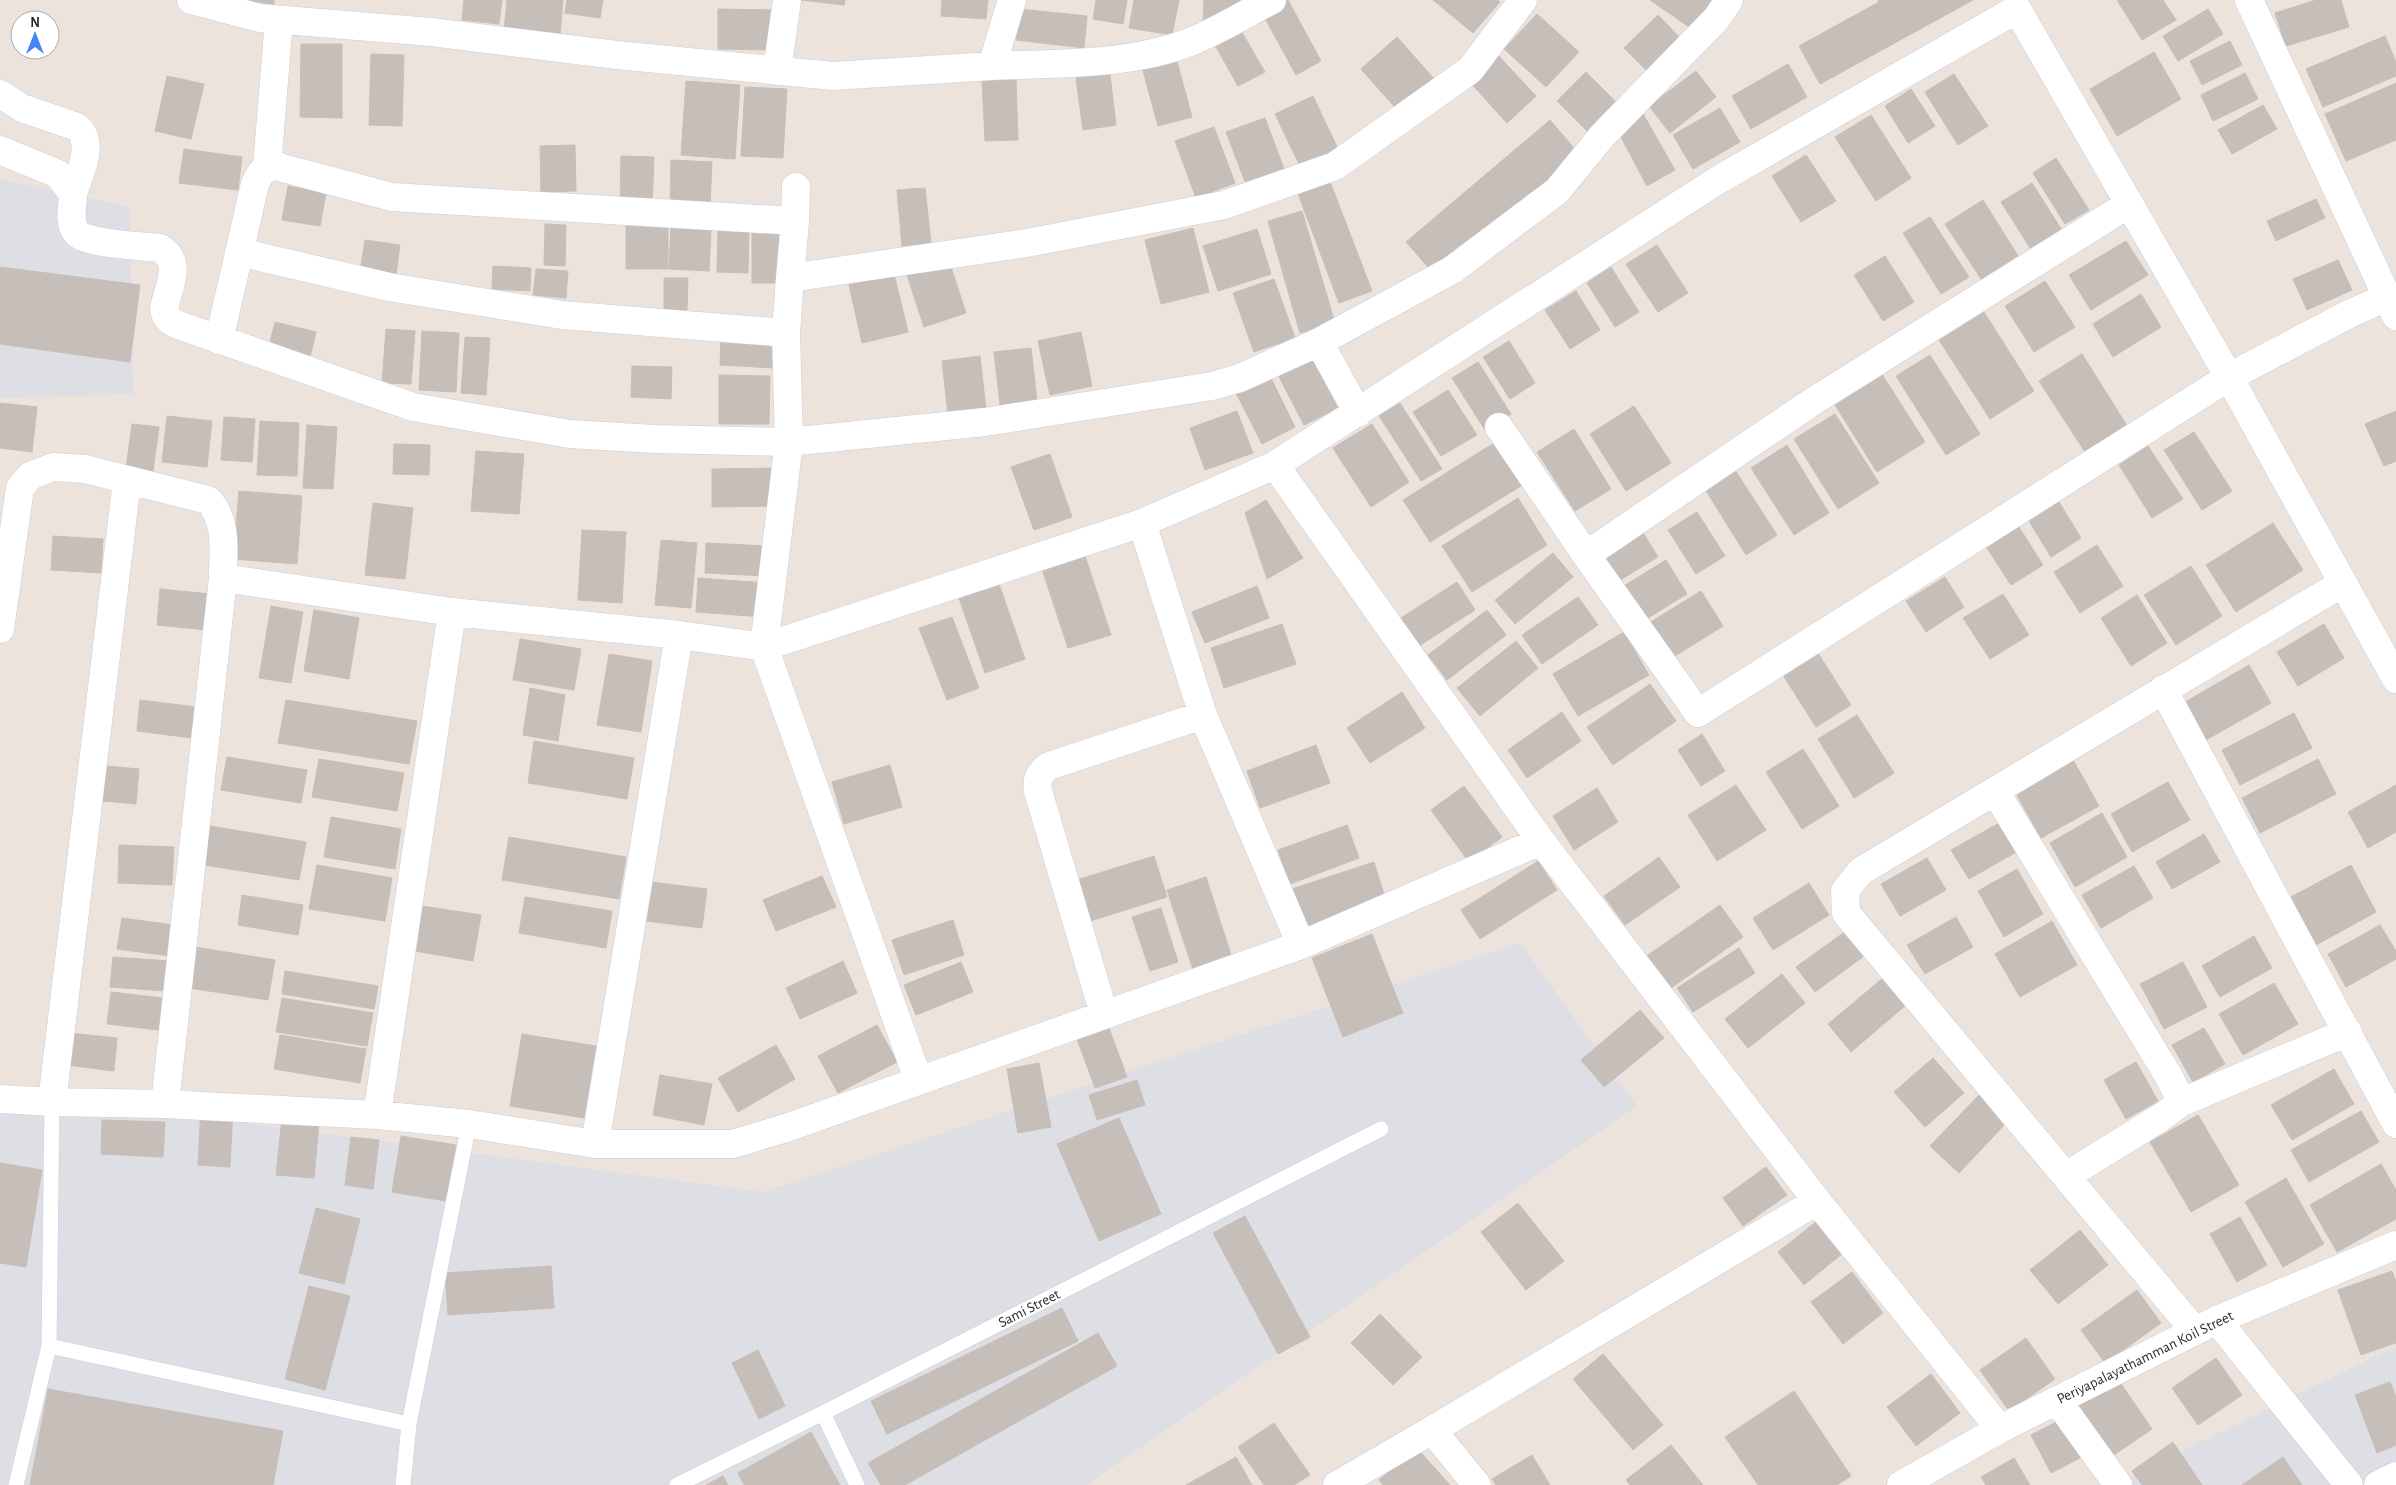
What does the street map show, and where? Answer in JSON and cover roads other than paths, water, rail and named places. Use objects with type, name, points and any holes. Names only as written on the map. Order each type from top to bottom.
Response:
[{"type":"street","points":[[191,0],[260,18],[431,32],[617,55],[832,76],[1105,60],[1154,53],[1195,40],[1272,0]]},
{"type":"street","points":[[777,71],[787,0]]},
{"type":"street","points":[[992,66],[1012,0]]},
{"type":"street","points":[[790,278],[1027,243],[1224,205],[1336,166],[1470,70],[1523,0]]},
{"type":"street","points":[[0,94],[22,108],[77,127],[84,133],[87,149],[73,194],[71,222],[76,234],[88,240],[160,248],[169,254],[174,266],[164,308],[165,315],[168,320],[181,326],[412,407],[570,434],[654,439],[789,442],[985,422],[1212,386],[1240,378],[1319,342],[1452,270],[1557,191],[1602,136],[1717,18],[1729,0]]},
{"type":"street","points":[[1499,427],[1586,555],[1698,713],[2229,377],[2349,314],[2392,307],[2248,0]]},
{"type":"street","points":[[223,578],[452,612],[679,635],[764,647],[1142,523],[1275,465],[1718,180],[2015,5],[2229,377],[2396,679]]},
{"type":"street","points":[[267,167],[279,20]]},
{"type":"street","points":[[0,150],[58,174],[73,194]]},
{"type":"street","points":[[219,340],[255,184],[260,172],[267,167],[275,166],[392,197],[795,221]]},
{"type":"street","points":[[796,187],[786,333],[789,442],[764,647],[918,1079]]},
{"type":"street","points":[[1586,555],[1812,402],[2129,204]]},
{"type":"street","points":[[239,252],[389,287],[562,315],[786,333]]},
{"type":"street","points":[[1319,342],[1358,413]]},
{"type":"street","points":[[1275,465],[1541,841],[1817,1201],[2000,1429]]},
{"type":"street","points":[[0,630],[20,488],[30,476],[53,467],[85,469],[208,500],[217,509],[223,527],[223,578],[165,1104]]},
{"type":"street","points":[[52,1102],[127,481]]},
{"type":"street","points":[[1142,523],[1203,714],[1301,944]]},
{"type":"street","points":[[2343,583],[1861,871],[1845,891],[1846,913],[2066,1176],[2206,1325],[2349,1485]]},
{"type":"street","points":[[377,1115],[452,612]]},
{"type":"street","points":[[595,1144],[679,635]]},
{"type":"street","points":[[2163,689],[2396,1124]]},
{"type":"street","points":[[1104,1014],[1036,781],[1040,773],[1049,766],[1203,714]]},
{"type":"street","points":[[1995,791],[2168,1075],[2182,1102]]},
{"type":"street","points":[[0,1099],[165,1104],[377,1115],[469,1124],[595,1144],[732,1144],[786,1128],[918,1079],[1301,944],[1541,841]]},
{"type":"street","points":[[2066,1176],[2160,1118],[2182,1102],[2348,1032]]},
{"type":"street","points":[[1337,1485],[1817,1201]]},
{"type":"street","name":"Periyapalayathamman Koil Street","points":[[1901,1485],[2000,1429],[2206,1325],[2396,1244]]},
{"type":"street","points":[[2057,1400],[2118,1485]]},
{"type":"street","points":[[1432,1430],[1477,1485]]},
{"type":"street","points":[[2378,1485],[2396,1476]]},
{"type":"lane","points":[[16,1485],[49,1346],[52,1102]]},
{"type":"lane","points":[[403,1485],[409,1424],[469,1124]]},
{"type":"lane","name":"Sami Street","points":[[677,1485],[1381,1130]]},
{"type":"lane","points":[[49,1346],[409,1424]]},
{"type":"lane","points":[[823,1413],[857,1485]]}]
